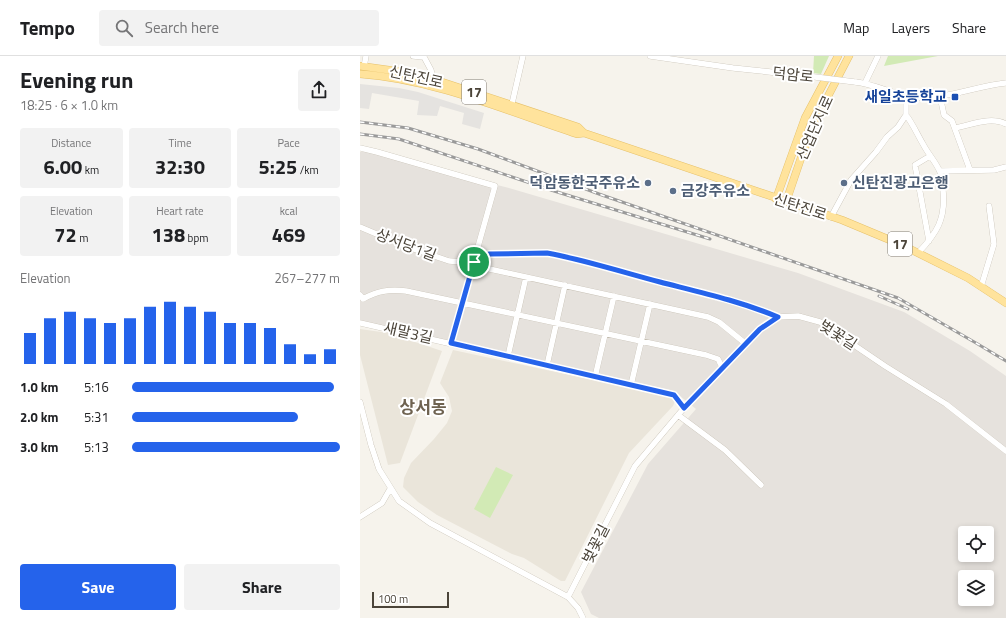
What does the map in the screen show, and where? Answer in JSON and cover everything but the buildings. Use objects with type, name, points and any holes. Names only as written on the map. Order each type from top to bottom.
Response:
[{"type":"main road","name":"산업단지로","points":[[776,199],[805,118],[838,56]]},
{"type":"main road","name":"산업단지로","points":[[786,202],[814,123],[850,56]]},
{"type":"main road","name":"신탄진로","points":[[362,66],[433,79],[511,108]]},
{"type":"main road","name":"신탄진로","points":[[360,74],[395,78],[578,127],[584,133],[831,217],[902,245],[968,278],[1006,303]]},
{"type":"street","points":[[362,66],[366,56]]},
{"type":"street","points":[[413,56],[424,57],[431,70],[433,79]]},
{"type":"street","points":[[511,108],[523,56]]},
{"type":"street","name":"덕암로","points":[[650,56],[733,68],[864,83],[916,98],[940,96],[994,84],[1006,83]]},
{"type":"street","points":[[864,83],[878,56]]},
{"type":"street","points":[[831,217],[851,180],[887,137],[898,127],[906,115],[906,96]]},
{"type":"street","points":[[940,96],[944,115],[952,121],[970,170]]},
{"type":"street","points":[[906,115],[912,122],[923,144],[940,171],[942,178],[944,209],[937,229],[918,253]]},
{"type":"street","points":[[955,128],[991,120],[998,120],[1006,124]]},
{"type":"street","points":[[360,148],[495,186],[451,343]]},
{"type":"street","points":[[929,241],[915,165],[930,156]]},
{"type":"street","points":[[940,171],[994,170],[1006,167]]},
{"type":"street","points":[[981,287],[994,244],[989,206]]},
{"type":"street","name":"상서당1길","points":[[360,227],[405,246],[449,261],[474,262],[489,254],[547,253],[560,255],[703,293],[764,311],[778,317]]},
{"type":"street","points":[[474,262],[485,268],[708,317],[719,322],[746,344]]},
{"type":"street","points":[[508,356],[526,277]]},
{"type":"street","points":[[547,365],[565,285]]},
{"type":"street","points":[[361,297],[386,290],[397,290],[706,355],[718,359],[723,369]]},
{"type":"street","points":[[595,377],[614,296]]},
{"type":"street","points":[[631,385],[650,304]]},
{"type":"street","name":"벚꽃길","points":[[568,597],[635,466],[684,408],[760,329],[778,317],[798,316],[810,318],[820,322],[885,366],[946,404],[1006,450]]},
{"type":"street","name":"새말3길","points":[[360,323],[674,395],[684,408]]},
{"type":"street","points":[[360,402],[379,469],[399,502],[430,523],[568,597],[578,608],[583,618]]},
{"type":"street","points":[[678,415],[725,450],[761,485]]},
{"type":"street","points":[[360,517],[382,503],[390,489]]},
{"type":"shaded area","points":[[360,84],[399,88],[418,92],[484,113],[480,129],[462,124],[464,113],[440,106],[437,116],[417,115],[419,101],[372,93],[369,109],[360,108]]},
{"type":"shaded area","points":[[360,152],[367,152],[509,188],[798,273],[904,312],[970,351],[1006,376],[1006,618],[599,618],[591,614],[581,592],[648,464],[696,409],[674,391],[360,322]]},
{"type":"shaded area","points":[[360,329],[388,333],[442,351],[400,463],[388,465],[360,355]]},
{"type":"shaded area","points":[[453,350],[673,397],[675,401],[673,406],[629,453],[565,581],[561,581],[524,558],[512,554],[437,515],[418,502],[403,487],[404,478],[411,463],[447,423],[452,411],[449,397],[440,383]]},
{"type":"green space","points":[[814,56],[829,56],[821,74],[813,73]]},
{"type":"green space","points":[[888,56],[938,56],[884,66]]},
{"type":"green space","points":[[496,467],[513,475],[490,518],[474,509]]},
{"type":"railway","points":[[360,122],[408,128],[478,149],[599,194],[898,298],[1006,361]]},
{"type":"railway","points":[[360,134],[399,139],[554,191],[710,239]]},
{"type":"railway","points":[[879,296],[908,309]]},
{"type":"place","name":"새일초등학교","points":[[955,97]]},
{"type":"place","name":"덕암동한국주유소","points":[[648,183]]},
{"type":"place","name":"신탄진광고은행","points":[[844,183]]},
{"type":"place","name":"금강주유소","points":[[673,191]]},
{"type":"district","name":"상서동","points":[[423,407]]},
{"type":"route","points":[[547,253],[560,255],[703,293],[764,311],[778,317],[760,329],[684,408],[680,400],[674,395],[451,343],[474,262],[489,254],[547,253]]}]
